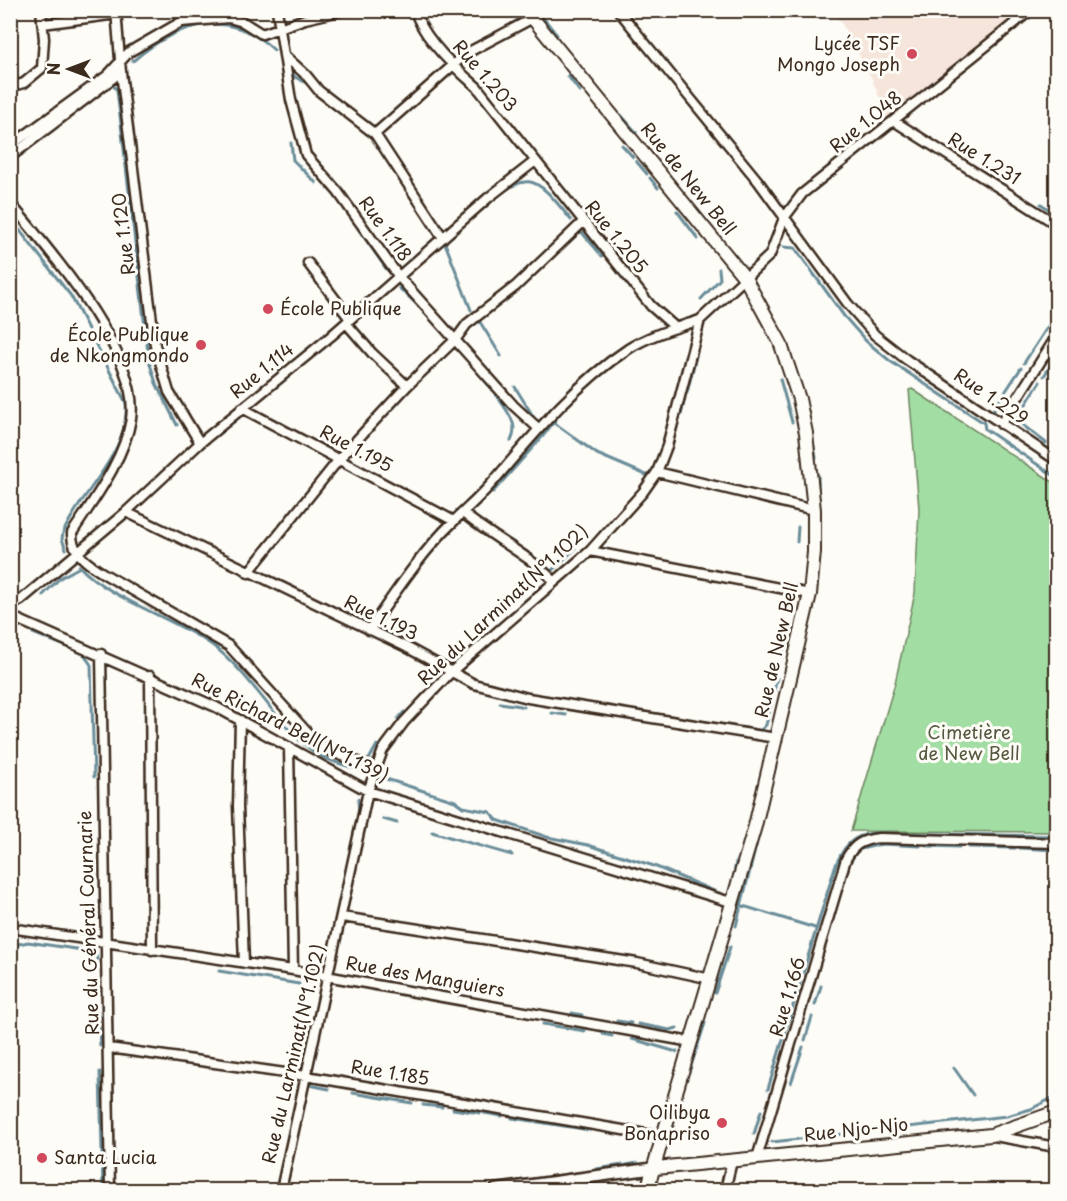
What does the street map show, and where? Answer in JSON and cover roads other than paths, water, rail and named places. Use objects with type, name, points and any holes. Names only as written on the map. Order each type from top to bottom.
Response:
[{"type":"main road","name":"Rue de New Bell","points":[[530,14],[745,278],[780,342],[799,399],[809,456],[814,510],[814,552],[810,594],[734,903],[691,1042],[656,1168],[647,1191]]},
{"type":"main road","name":"Rue Njo-Njo","points":[[656,1168],[991,1135],[1056,1112]]},
{"type":"street","points":[[10,87],[24,83],[42,68],[41,10]]},
{"type":"street","name":"Rue 1.118","points":[[277,10],[283,54],[306,156],[338,192],[399,276],[514,406],[538,428]]},
{"type":"street","points":[[10,146],[108,75],[120,60],[174,25],[189,19],[229,18],[243,22],[262,34],[305,19],[344,10]]},
{"type":"street","name":"Rue 1.203","points":[[415,10],[425,29],[453,67],[477,87],[534,162]]},
{"type":"street","name":"Rue 1.229","points":[[618,10],[758,181],[854,311],[875,335],[907,360],[1056,460]]},
{"type":"street","name":"Rue 1.048","points":[[745,278],[770,255],[784,218],[802,194],[1031,10]]},
{"type":"street","points":[[43,24],[117,12]]},
{"type":"street","name":"Rue 1.120","points":[[117,12],[120,60],[150,314],[159,365],[182,417],[200,443]]},
{"type":"street","points":[[375,134],[475,48],[530,14]]},
{"type":"street","points":[[283,54],[306,75],[319,92],[375,134],[443,238]]},
{"type":"street","points":[[10,157],[122,72]]},
{"type":"street","name":"Rue 1.231","points":[[894,121],[1056,224]]},
{"type":"street","name":"Rue 1.114","points":[[10,606],[21,600],[126,512],[200,443],[348,321],[534,162]]},
{"type":"street","name":"Rue 1.205","points":[[534,162],[651,306],[676,328]]},
{"type":"street","points":[[10,203],[54,256],[100,321],[122,365],[132,406],[126,435],[113,465],[72,533],[72,539],[78,552],[89,564],[233,649],[304,730],[323,747],[374,768]]},
{"type":"street","points":[[248,573],[340,458],[407,386],[456,339],[466,324],[516,286],[583,222]]},
{"type":"street","points":[[308,263],[372,353],[407,386]]},
{"type":"street","points":[[369,630],[409,574],[453,521],[464,514],[538,428],[575,392],[629,348],[651,336],[700,320],[745,278]]},
{"type":"street","name":"Rue du Larminat(N°1.102)","points":[[281,1191],[374,768],[392,736],[451,672],[590,551],[629,510],[657,472],[676,415],[700,320]]},
{"type":"street","points":[[1001,424],[1056,337]]},
{"type":"street","name":"Rue 1.195","points":[[243,408],[340,458],[453,521]]},
{"type":"street","points":[[657,472],[814,510]]},
{"type":"street","name":"Rue 1.193","points":[[126,512],[369,630],[474,684],[528,698],[776,738]]},
{"type":"street","points":[[464,514],[484,531],[530,559],[554,581]]},
{"type":"street","points":[[590,551],[810,594]]},
{"type":"street","name":"Rue Richard Bell(N°1.139)","points":[[10,616],[150,676],[240,720],[368,791],[734,903]]},
{"type":"street","name":"Rue du Général Cournarie","points":[[101,654],[110,1191]]},
{"type":"street","points":[[150,676],[152,950]]},
{"type":"street","points":[[240,720],[238,806],[244,963]]},
{"type":"street","points":[[289,747],[293,970]]},
{"type":"street","name":"Rue 1.166","points":[[757,1158],[846,859],[853,846],[865,840],[879,838],[1056,843]]},
{"type":"street","points":[[342,916],[636,963],[711,979]]},
{"type":"street","name":"Rue des Manguiers","points":[[10,928],[293,970],[691,1042]]},
{"type":"street","name":"Rue 1.185","points":[[109,1048],[306,1076],[664,1137]]},
{"type":"street","points":[[991,1135],[1056,1147]]},
{"type":"street","points":[[725,1191],[732,1161]]},
{"type":"street","points":[[495,1191],[656,1168]]},
{"type":"waterway","points":[[511,10],[520,21]]},
{"type":"waterway","points":[[537,10],[557,35]]},
{"type":"waterway","points":[[329,17],[358,14]]},
{"type":"waterway","points":[[133,61],[167,37],[202,25],[220,24],[238,28],[256,36],[274,50]]},
{"type":"waterway","points":[[290,69],[295,77],[310,85]]},
{"type":"waterway","points":[[568,76],[580,92]]},
{"type":"waterway","points":[[111,83],[117,90],[149,361],[156,383],[177,425]]},
{"type":"waterway","points":[[621,115],[636,132]]},
{"type":"waterway","points":[[10,151],[27,138]]},
{"type":"waterway","points":[[291,143],[293,160],[316,183]]},
{"type":"waterway","points":[[622,145],[633,157]]},
{"type":"waterway","points":[[636,161],[647,174]]},
{"type":"waterway","points":[[650,178],[658,188]]},
{"type":"waterway","points":[[480,211],[509,188],[529,182],[547,192],[571,220]]},
{"type":"waterway","points":[[1041,204],[1056,214]]},
{"type":"waterway","points":[[677,211],[698,239]]},
{"type":"waterway","points":[[10,218],[71,296],[126,403],[121,438],[113,455],[71,517],[63,533],[62,539],[66,549]]},
{"type":"waterway","points":[[458,230],[469,220]]},
{"type":"waterway","points":[[579,229],[602,256]]},
{"type":"waterway","points":[[359,230],[387,270]]},
{"type":"waterway","points":[[445,242],[453,235]]},
{"type":"waterway","points":[[445,243],[471,310]]},
{"type":"waterway","points":[[783,247],[795,248],[844,316],[866,341],[890,361],[984,423],[985,429],[1056,477]]},
{"type":"waterway","points":[[701,299],[720,279],[719,269]]},
{"type":"waterway","points":[[399,288],[442,332],[495,394],[513,423],[514,432],[511,441]]},
{"type":"waterway","points":[[1024,363],[1056,314]]},
{"type":"waterway","points":[[480,322],[501,356]]},
{"type":"waterway","points":[[687,393],[696,356]]},
{"type":"waterway","points":[[1044,376],[1056,357]]},
{"type":"waterway","points":[[992,412],[1021,368]]},
{"type":"waterway","points":[[780,379],[792,422]]},
{"type":"waterway","points":[[1040,382],[1016,420],[1046,443]]},
{"type":"waterway","points":[[515,387],[533,416]]},
{"type":"waterway","points":[[681,415],[685,399]]},
{"type":"waterway","points":[[493,492],[559,415]]},
{"type":"waterway","points":[[553,422],[597,454],[651,477]]},
{"type":"waterway","points":[[812,436],[816,458]]},
{"type":"waterway","points":[[818,475],[820,550]]},
{"type":"waterway","points":[[797,542],[798,527]]},
{"type":"waterway","points":[[550,572],[575,549]]},
{"type":"waterway","points":[[79,566],[107,588],[212,645],[240,670],[299,740],[324,757],[360,770]]},
{"type":"waterway","points":[[43,595],[60,578],[78,568]]},
{"type":"waterway","points":[[782,656],[788,629]]},
{"type":"waterway","points":[[33,633],[83,653],[91,665],[94,777]]},
{"type":"waterway","points":[[773,695],[777,678]]},
{"type":"waterway","points":[[761,730],[766,725],[772,701]]},
{"type":"waterway","points":[[500,703],[514,705]]},
{"type":"waterway","points":[[515,705],[524,707]]},
{"type":"waterway","points":[[398,719],[404,712]]},
{"type":"waterway","points":[[552,713],[566,715]]},
{"type":"waterway","points":[[367,763],[377,745]]},
{"type":"waterway","points":[[772,781],[778,755]]},
{"type":"waterway","points":[[380,777],[455,801],[463,807],[490,812],[497,820],[547,837],[588,845],[654,866],[728,897]]},
{"type":"waterway","points":[[736,926],[769,794]]},
{"type":"waterway","points":[[324,972],[359,816],[358,799]]},
{"type":"waterway","points":[[383,819],[397,823]]},
{"type":"waterway","points":[[432,832],[512,855]]},
{"type":"waterway","points":[[768,1089],[835,867],[849,843],[860,836],[874,833],[1056,836]]},
{"type":"waterway","points":[[861,849],[882,844],[920,846]]},
{"type":"waterway","points":[[927,846],[959,847]]},
{"type":"waterway","points":[[969,847],[1015,848]]},
{"type":"waterway","points":[[1019,848],[1056,850]]},
{"type":"waterway","points":[[842,886],[849,864],[856,853]]},
{"type":"waterway","points":[[732,884],[736,862]]},
{"type":"waterway","points":[[743,906],[815,928]]},
{"type":"waterway","points":[[826,942],[830,926]]},
{"type":"waterway","points":[[48,929],[58,931]]},
{"type":"waterway","points":[[14,945],[28,942],[96,952],[97,960]]},
{"type":"waterway","points":[[715,993],[730,947]]},
{"type":"waterway","points":[[219,971],[299,984]]},
{"type":"waterway","points":[[377,981],[395,984]]},
{"type":"waterway","points":[[815,1005],[821,986]]},
{"type":"waterway","points":[[98,1012],[100,1046]]},
{"type":"waterway","points":[[572,1013],[582,1015]]},
{"type":"waterway","points":[[805,1040],[812,1017]]},
{"type":"waterway","points":[[617,1021],[631,1023]]},
{"type":"waterway","points":[[689,1072],[705,1023]]},
{"type":"waterway","points":[[543,1024],[585,1031]]},
{"type":"waterway","points":[[638,1024],[670,1030],[677,1028]]},
{"type":"waterway","points":[[603,1034],[612,1036]]},
{"type":"waterway","points":[[632,1039],[677,1052]]},
{"type":"waterway","points":[[791,1083],[803,1047]]},
{"type":"waterway","points":[[954,1068],[973,1095]]},
{"type":"waterway","points":[[100,1072],[103,1190]]},
{"type":"waterway","points":[[309,1085],[329,1089]]},
{"type":"waterway","points":[[353,1093],[412,1103]]},
{"type":"waterway","points":[[772,1142],[1007,1116],[1031,1109],[1056,1096]]},
{"type":"waterway","points":[[423,1105],[442,1107]]},
{"type":"waterway","points":[[453,1109],[480,1113]]},
{"type":"waterway","points":[[754,1134],[761,1111]]},
{"type":"waterway","points":[[484,1113],[502,1116]]},
{"type":"waterway","points":[[512,1118],[590,1130]]},
{"type":"waterway","points":[[626,1165],[638,1163]]},
{"type":"waterway","points":[[596,1169],[623,1165]]},
{"type":"place","name":"Lycée TSF Mongo Joseph","points":[[912,54]]},
{"type":"place","name":"École Publique","points":[[268,309]]},
{"type":"place","name":"École Publique de Nkongmondo","points":[[201,345]]},
{"type":"place","name":"Oilibya Bonapriso","points":[[722,1123]]},
{"type":"place","name":"Santa Lucia","points":[[42,1158]]},
{"type":"park label","name":"Cimetière de New Bell","points":[[969,743]]}]
